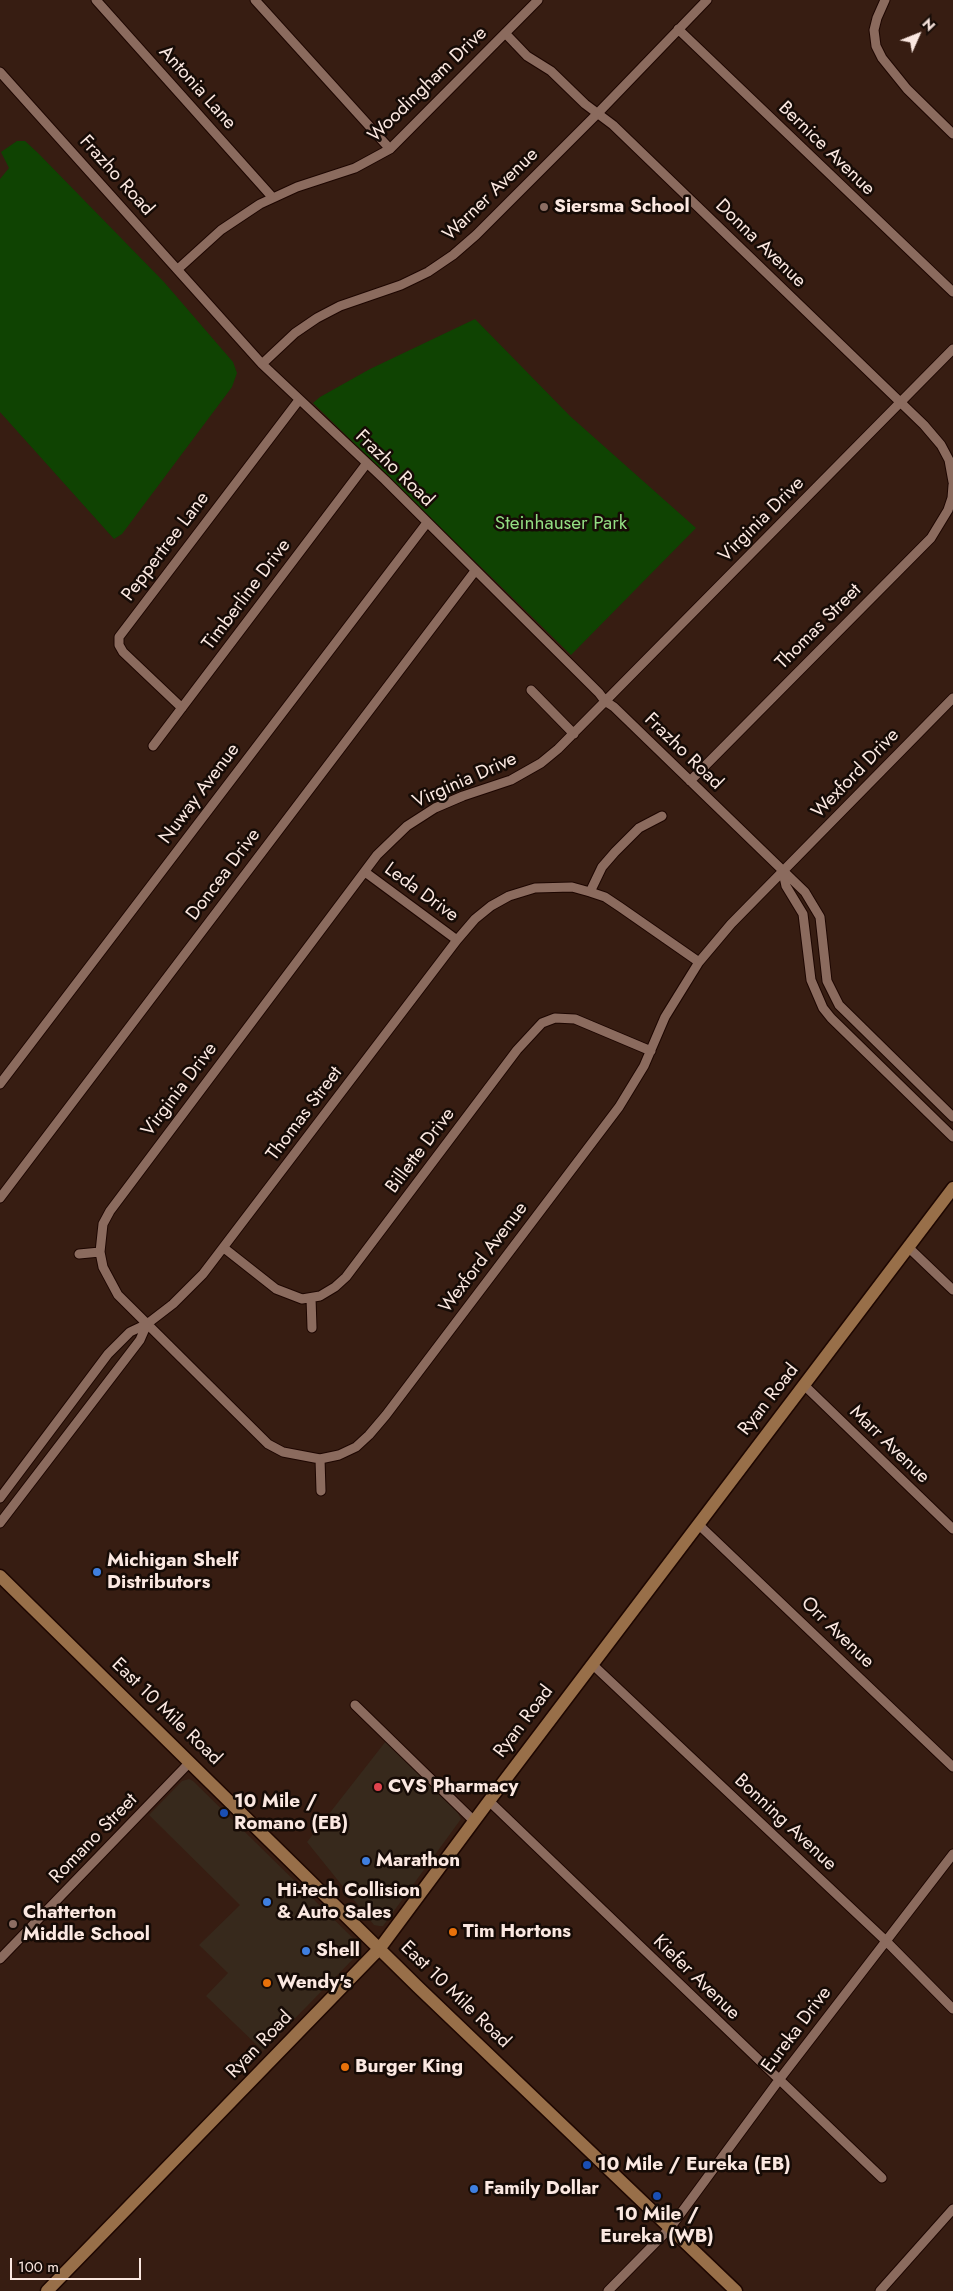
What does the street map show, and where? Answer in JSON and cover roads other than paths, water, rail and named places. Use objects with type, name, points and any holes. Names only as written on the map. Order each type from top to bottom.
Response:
[{"type":"main road","name":"Ryan Road","points":[[47,2291],[380,1948],[488,1801],[953,1188]]},
{"type":"main road","name":"East 10 Mile Road","points":[[1,1578],[380,1948],[736,2291]]},
{"type":"street","name":"Antonia Lane","points":[[96,0],[273,198]]},
{"type":"street","points":[[255,0],[390,149]]},
{"type":"street","name":"Woodingham Drive","points":[[178,269],[221,230],[245,213],[273,198],[317,179],[355,168],[390,149],[538,0]]},
{"type":"street","name":"Warner Avenue","points":[[262,364],[295,333],[324,314],[340,306],[401,285],[441,264],[476,235],[707,0]]},
{"type":"street","points":[[885,0],[874,30],[876,46],[882,58],[892,73],[953,134]]},
{"type":"street","name":"Bernice Avenue","points":[[678,29],[953,292]]},
{"type":"street","name":"Donna Avenue","points":[[505,34],[526,56],[552,71],[585,104],[613,125],[901,403]]},
{"type":"street","name":"Frazho Road","points":[[0,72],[262,364],[367,463],[426,524],[606,701],[806,892],[816,908],[823,938],[828,981],[839,1005],[953,1117]]},
{"type":"street","name":"Virginia Drive","points":[[147,1324],[118,1295],[103,1267],[100,1252],[103,1224],[116,1202],[378,855],[407,826],[452,800],[511,780],[540,763],[574,734],[953,349]]},
{"type":"street","name":"Peppertree Lane","points":[[182,708],[121,649],[119,637],[299,400]]},
{"type":"street","name":"Thomas Street","points":[[690,781],[931,538],[948,510],[952,498],[953,484],[949,460],[941,444],[901,403]]},
{"type":"street","name":"Timberline Drive","points":[[153,746],[367,463]]},
{"type":"street","name":"Nuway Avenue","points":[[0,1084],[426,524]]},
{"type":"street","name":"Doncea Drive","points":[[0,1198],[475,571]]},
{"type":"street","points":[[531,690],[574,734]]},
{"type":"street","name":"Wexford Drive","points":[[783,872],[953,698]]},
{"type":"street","points":[[590,892],[602,867],[615,852],[639,828],[662,816]]},
{"type":"street","name":"Leda Drive","points":[[365,872],[458,940]]},
{"type":"street","name":"Frazho Road","points":[[783,872],[786,886],[803,914],[811,980],[823,1008],[953,1137]]},
{"type":"street","name":"Wexford Avenue","points":[[147,1324],[268,1444],[283,1452],[320,1459],[339,1455],[356,1447],[386,1415],[619,1107],[644,1066],[665,1017],[699,962],[731,924],[783,872]]},
{"type":"street","name":"Thomas Street","points":[[0,1523],[140,1340],[147,1324],[185,1292],[224,1248],[458,940],[476,919],[491,906],[522,891],[572,887],[605,897],[699,962]]},
{"type":"street","name":"Billette Drive","points":[[311,1298],[325,1293],[346,1277],[517,1050],[542,1023],[555,1018],[575,1019],[650,1051]]},
{"type":"street","points":[[908,1247],[953,1290]]},
{"type":"street","points":[[224,1248],[276,1289],[296,1297],[311,1298],[312,1328]]},
{"type":"street","points":[[79,1254],[100,1252]]},
{"type":"street","points":[[0,1498],[108,1354],[130,1332],[147,1324]]},
{"type":"street","name":"Marr Avenue","points":[[804,1385],[953,1529]]},
{"type":"street","points":[[63,1415],[74,1426]]},
{"type":"street","points":[[31,1455],[46,1464]]},
{"type":"street","points":[[320,1459],[321,1490]]},
{"type":"street","name":"Orr Avenue","points":[[698,1524],[953,1767]]},
{"type":"street","name":"Bonning Avenue","points":[[592,1664],[886,1941],[953,2009]]},
{"type":"street","points":[[355,1705],[474,1821]]},
{"type":"street","name":"Romano Street","points":[[0,1959],[190,1762]]},
{"type":"street","name":"Kiefer Avenue","points":[[488,1801],[882,2178]]},
{"type":"street","name":"Eureka Drive","points":[[608,2291],[670,2228],[779,2080],[953,1854]]},
{"type":"street","points":[[880,2291],[953,2209]]},
{"type":"place","name":"Siersma School","points":[[544,207]]},
{"type":"place","name":"Michigan Shelf Distributors","points":[[97,1572]]},
{"type":"place","name":"CVS Pharmacy","points":[[378,1787]]},
{"type":"place","name":"10 Mile / Romano (EB)","points":[[224,1813]]},
{"type":"place","name":"Marathon","points":[[366,1861]]},
{"type":"place","name":"Hi-tech Collision & Auto Sales","points":[[267,1902]]},
{"type":"place","name":"Chatterton Middle School","points":[[13,1924]]},
{"type":"place","name":"Tim Hortons","points":[[453,1932]]},
{"type":"place","name":"Shell","points":[[306,1951]]},
{"type":"place","name":"Wendy's","points":[[267,1983]]},
{"type":"place","name":"Burger King","points":[[345,2067]]},
{"type":"place","name":"10 Mile / Eureka (EB)","points":[[587,2165]]},
{"type":"place","name":"Family Dollar","points":[[474,2189]]},
{"type":"place","name":"10 Mile / Eureka (WB)","points":[[657,2196]]},
{"type":"park label","name":"Steinhauser Park","points":[[561,524]]}]
